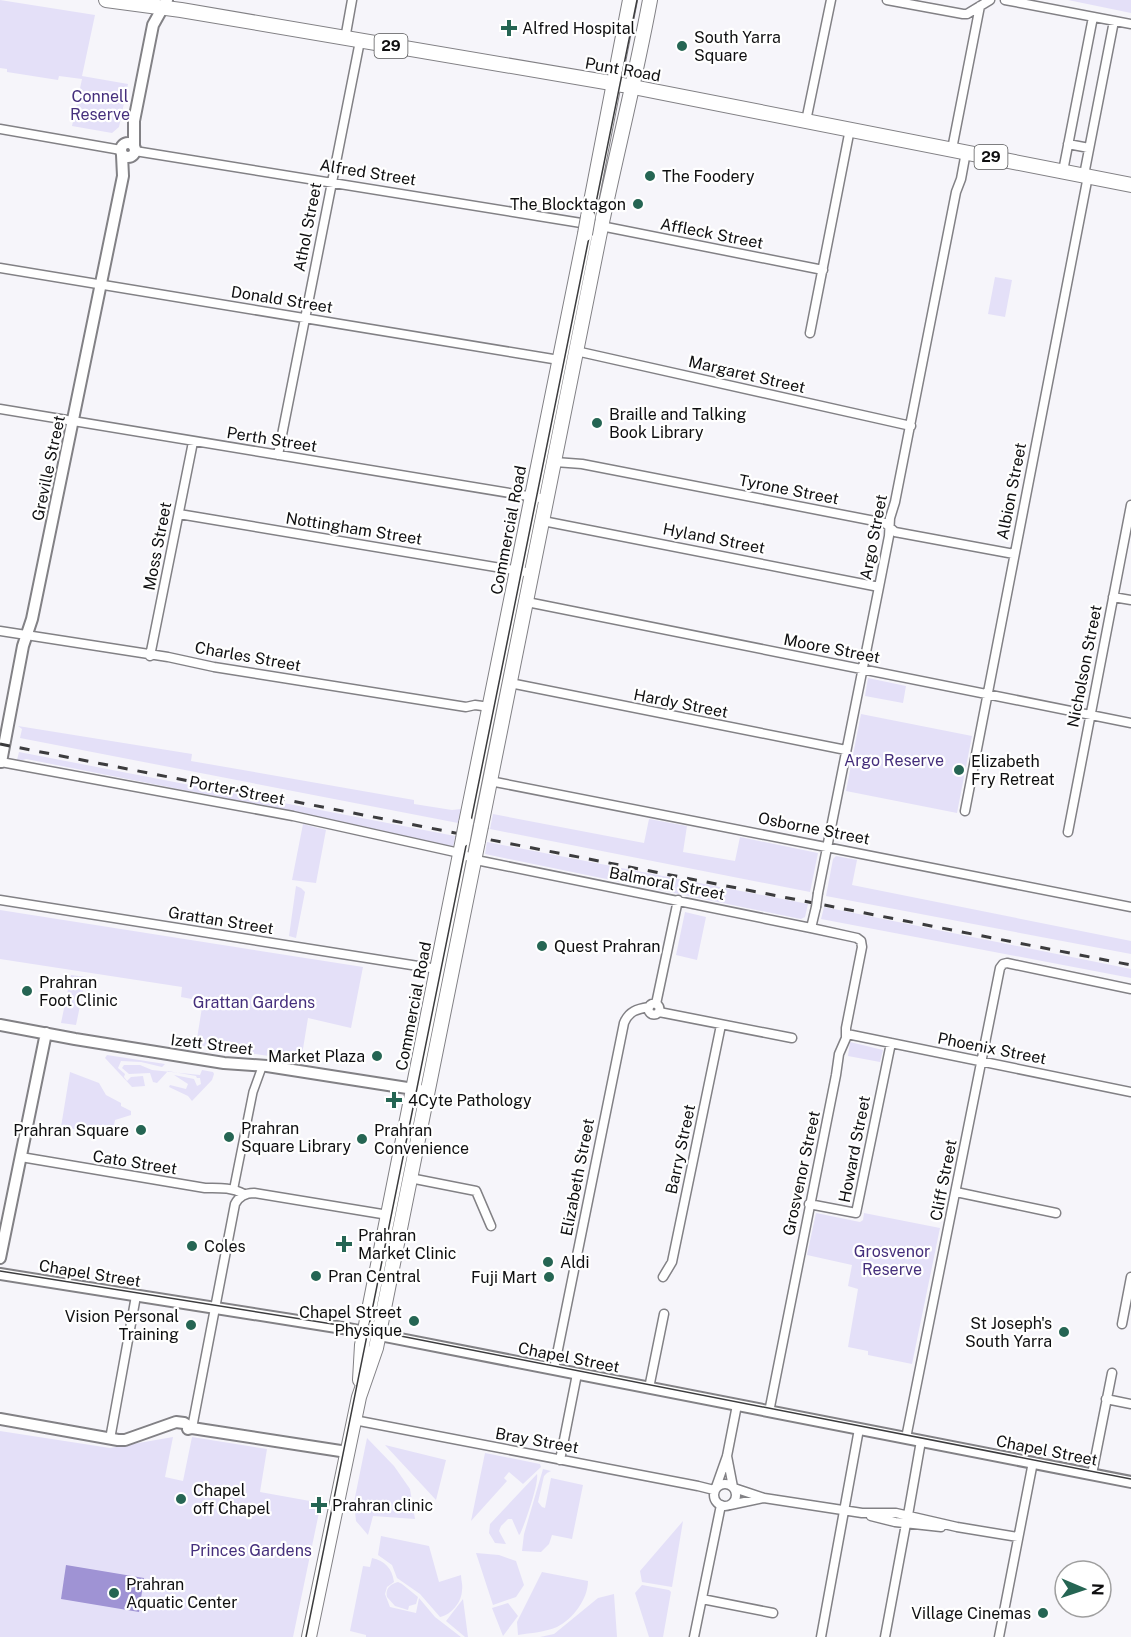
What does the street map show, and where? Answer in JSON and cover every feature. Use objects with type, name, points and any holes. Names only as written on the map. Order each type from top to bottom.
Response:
[{"type":"main road","name":"Punt Road","points":[[106,0],[165,4],[345,39],[613,83],[1131,185]]},
{"type":"main road","name":"Commercial Road","points":[[309,1637],[359,1397],[371,1334],[388,1215],[417,1089],[437,969],[467,856],[478,841],[528,602],[576,351],[613,83],[630,0]]},
{"type":"main road","name":"Commercial Road","points":[[371,1334],[410,1178],[467,856],[463,839],[489,707],[536,497],[559,360],[592,226],[616,157],[634,87],[650,0]]},
{"type":"street","points":[[345,39],[352,0]]},
{"type":"street","points":[[806,121],[831,0]]},
{"type":"street","points":[[887,0],[963,14],[990,0]]},
{"type":"street","points":[[1005,0],[1131,24]]},
{"type":"street","name":"Greville Street","points":[[0,763],[74,421],[153,26],[165,4]]},
{"type":"street","points":[[952,149],[980,6]]},
{"type":"street","points":[[1063,171],[1093,17]]},
{"type":"street","name":"Albion Street","points":[[965,811],[1114,21]]},
{"type":"street","name":"Athol Street","points":[[278,455],[360,41]]},
{"type":"street","name":"Alfred Street","points":[[0,129],[592,226]]},
{"type":"street","points":[[810,333],[850,129]]},
{"type":"street","points":[[1068,144],[1089,148]]},
{"type":"street","name":"Argo Street","points":[[811,928],[879,587],[889,526],[966,152]]},
{"type":"street","name":"Affleck Street","points":[[592,226],[823,270]]},
{"type":"street","name":"Donald Street","points":[[0,268],[559,360]]},
{"type":"street","name":"Margaret Street","points":[[576,351],[910,426]]},
{"type":"street","name":"Perth Street","points":[[0,409],[536,497]]},
{"type":"street","name":"Moss Street","points":[[150,656],[193,442]]},
{"type":"street","name":"Tyrone Street","points":[[555,462],[582,464],[885,523],[895,532],[1014,554]]},
{"type":"street","name":"Nicholson Street","points":[[1068,832],[1131,505]]},
{"type":"street","name":"Nottingham Street","points":[[179,514],[521,571]]},
{"type":"street","name":"Hyland Street","points":[[543,521],[879,587]]},
{"type":"street","points":[[1113,597],[1131,600]]},
{"type":"street","name":"Moore Street","points":[[528,602],[1131,723]]},
{"type":"street","name":"Charles Street","points":[[0,631],[455,706],[489,707]]},
{"type":"street","name":"Hardy Street","points":[[510,683],[846,750]]},
{"type":"street","name":"Porter Street","points":[[0,763],[293,816],[467,856]]},
{"type":"street","name":"Osborne Street","points":[[490,782],[1131,907]]},
{"type":"street","name":"Balmoral Street","points":[[467,856],[811,928],[857,938],[861,941]]},
{"type":"street","name":"Grattan Street","points":[[0,900],[437,969]]},
{"type":"street","points":[[678,900],[654,1008],[721,1025],[792,1038]]},
{"type":"street","name":"Grosvenor Street","points":[[769,1412],[839,1054],[846,1034],[862,947],[861,941]]},
{"type":"street","name":"Cliff Street","points":[[906,1438],[1000,968],[1003,964],[1131,989]]},
{"type":"street","name":"Elizabeth Street","points":[[554,1369],[624,1023],[626,1017],[634,1011],[654,1008]]},
{"type":"street","name":"Izett Street","points":[[0,1025],[224,1063],[267,1066],[417,1089]]},
{"type":"street","name":"Barry Street","points":[[663,1277],[670,1269],[674,1256],[721,1025]]},
{"type":"street","points":[[0,1258],[46,1033]]},
{"type":"street","name":"Phoenix Street","points":[[846,1034],[1131,1092]]},
{"type":"street","name":"Howard Street","points":[[809,1204],[856,1214],[891,1043]]},
{"type":"street","points":[[234,1186],[254,1092],[261,1070]]},
{"type":"street","name":"Cato Street","points":[[21,1157],[205,1188],[233,1189],[243,1195],[254,1193],[388,1215]]},
{"type":"street","points":[[410,1178],[476,1191],[491,1226]]},
{"type":"street","points":[[956,1192],[1056,1213]]},
{"type":"street","points":[[192,1428],[236,1204],[243,1195]]},
{"type":"street","name":"Chapel Street","points":[[0,1274],[371,1334],[1131,1482]]},
{"type":"street","points":[[1122,1324],[1131,1277]]},
{"type":"street","points":[[111,1436],[136,1296]]},
{"type":"street","points":[[649,1388],[664,1314]]},
{"type":"street","points":[[1092,1474],[1112,1373]]},
{"type":"street","points":[[560,1460],[577,1374]]},
{"type":"street","points":[[1107,1399],[1131,1404]]},
{"type":"street","points":[[737,1405],[727,1456],[715,1489],[715,1501],[725,1506],[764,1498]]},
{"type":"street","points":[[0,1419],[93,1434],[100,1438],[111,1436],[125,1440],[176,1422],[184,1423],[192,1428],[347,1452]]},
{"type":"street","name":"Bray Street","points":[[354,1420],[715,1489]]},
{"type":"street","points":[[821,1637],[859,1429]]},
{"type":"street","points":[[885,1637],[921,1441]]},
{"type":"street","points":[[694,1637],[725,1506],[736,1498],[727,1456]]},
{"type":"street","points":[[999,1637],[1033,1462]]},
{"type":"street","points":[[715,1489],[723,1483],[764,1498],[862,1513],[896,1513],[907,1520],[1018,1537]]},
{"type":"street","points":[[702,1599],[773,1613]]},
{"type":"green space","name":"Connell Reserve","points":[[0,0],[95,15],[82,76],[128,84],[119,127],[112,133],[72,126],[82,79],[59,76],[58,80],[7,72],[7,69],[0,68]]},
{"type":"green space","points":[[1068,0],[1131,0],[1131,13]]},
{"type":"green space","points":[[995,277],[1012,280],[1005,317],[988,314]]},
{"type":"green space","points":[[868,678],[906,686],[903,703],[865,696]]},
{"type":"green space","name":"Argo Reserve","points":[[861,714],[972,736],[957,813],[846,791]]},
{"type":"green space","points":[[18,726],[192,754],[191,761],[414,800],[414,804],[452,810],[461,809],[458,823],[20,738],[22,729]]},
{"type":"green space","points":[[19,752],[455,836],[453,847],[291,811],[26,759],[19,761],[17,760]]},
{"type":"green space","points":[[493,814],[644,843],[649,819],[687,826],[683,852],[735,861],[740,837],[818,853],[810,892],[490,829]]},
{"type":"green space","points":[[303,824],[326,830],[316,883],[292,880]]},
{"type":"green space","points":[[487,842],[808,904],[805,917],[801,919],[485,854]]},
{"type":"green space","points":[[836,856],[857,860],[852,885],[1131,941],[1131,954],[826,896],[833,859]]},
{"type":"green space","points":[[296,886],[305,892],[296,938],[289,936]]},
{"type":"green space","points":[[824,907],[1131,969],[1131,978],[821,919]]},
{"type":"green space","name":"Grattan Gardens","points":[[0,910],[363,967],[351,1028],[308,1018],[301,1061],[196,1045],[203,1001],[181,997],[182,987],[0,959]]},
{"type":"green space","points":[[685,912],[706,917],[697,960],[676,955]]},
{"type":"green space","points":[[71,975],[86,977],[76,1025],[61,1023]]},
{"type":"green space","points":[[850,1042],[883,1050],[880,1062],[848,1056]]},
{"type":"green space","points":[[107,1055],[165,1064],[162,1067],[141,1062],[121,1061],[118,1068],[125,1074],[127,1081],[131,1077],[143,1076],[145,1086],[132,1087],[105,1058]]},
{"type":"green space","points":[[124,1065],[140,1065],[152,1070],[167,1072],[157,1083],[153,1082],[150,1073],[129,1074],[122,1068]]},
{"type":"green space","points":[[202,1070],[214,1074],[212,1080],[192,1101],[188,1096],[169,1087],[170,1085],[186,1089],[188,1084],[174,1075],[194,1079],[197,1086],[201,1084],[200,1078],[177,1073],[200,1075]]},
{"type":"green space","points":[[70,1072],[99,1083],[106,1095],[131,1111],[131,1115],[115,1120],[114,1125],[99,1125],[95,1129],[67,1129],[60,1133]]},
{"type":"green space","name":"Grosvenor Reserve","points":[[816,1213],[860,1222],[863,1220],[864,1213],[940,1228],[912,1364],[868,1355],[868,1351],[848,1347],[858,1289],[848,1286],[852,1265],[807,1255]]},
{"type":"green space","name":"Princes Gardens","points":[[0,1431],[110,1448],[173,1437],[165,1477],[183,1481],[192,1437],[267,1449],[260,1492],[321,1503],[293,1637],[0,1637]]},
{"type":"green space","points":[[367,1438],[394,1466],[410,1489],[415,1519],[373,1516],[368,1535],[356,1521],[353,1507]]},
{"type":"green space","points":[[385,1445],[446,1460],[436,1500]]},
{"type":"green space","points":[[485,1453],[540,1464],[541,1467],[523,1484],[509,1472],[504,1478],[507,1481],[471,1521]]},
{"type":"green space","points":[[543,1469],[551,1471],[544,1476],[538,1502],[542,1507],[545,1508],[551,1478],[583,1485],[572,1539],[552,1535],[549,1544],[541,1552],[522,1551],[524,1534]]},
{"type":"green space","points":[[537,1474],[534,1494],[520,1534],[512,1519],[508,1519],[499,1531],[506,1544],[495,1543],[489,1533],[490,1524]]},
{"type":"green space","points":[[683,1521],[672,1587],[642,1582],[640,1571]]},
{"type":"green space","points":[[381,1536],[429,1546],[439,1582],[461,1575],[462,1595],[452,1611],[440,1617],[420,1594],[397,1578],[392,1565],[378,1555]]},
{"type":"green space","points":[[476,1553],[499,1555],[516,1561],[524,1585],[516,1597],[493,1605]]},
{"type":"green space","points":[[372,1558],[384,1563],[392,1573],[394,1582],[387,1587],[385,1594],[390,1607],[416,1613],[419,1598],[435,1617],[461,1637],[366,1637],[366,1635],[350,1631],[363,1566],[370,1567]]},
{"type":"green space","points":[[542,1572],[588,1581],[585,1595],[574,1614],[557,1627],[518,1635],[517,1622]]},
{"type":"green space","points":[[398,1582],[418,1597],[416,1604],[409,1606],[408,1610],[395,1606],[387,1597],[389,1587]]},
{"type":"green space","points":[[642,1585],[671,1592],[663,1637],[649,1637],[635,1593]]},
{"type":"green space","points":[[614,1594],[617,1637],[540,1637],[554,1634],[598,1598]]},
{"type":"green space","points":[[463,1599],[468,1637],[446,1621]]},
{"type":"green space","points":[[508,1603],[518,1616],[503,1636],[492,1608]]},
{"type":"shaded area","points":[[66,1565],[144,1578],[139,1612],[61,1599]]},
{"type":"tram line","points":[[306,1637],[637,0]]},
{"type":"tram line","points":[[0,1271],[370,1330],[1131,1479]]},
{"type":"railway","points":[[0,744],[1131,965]]},
{"type":"place","name":"Alfred Hospital","points":[[509,28]]},
{"type":"place","name":"South Yarra Square","points":[[682,46]]},
{"type":"place","name":"The Foodery","points":[[650,176]]},
{"type":"place","name":"The Blocktagon","points":[[638,204]]},
{"type":"place","name":"Braille and Talking Book Library","points":[[597,423]]},
{"type":"place","name":"Elizabeth Fry Retreat","points":[[959,770]]},
{"type":"place","name":"Quest Prahran","points":[[542,946]]},
{"type":"place","name":"Prahran Foot Clinic","points":[[27,991]]},
{"type":"place","name":"Market Plaza","points":[[377,1056]]},
{"type":"place","name":"4Cyte Pathology","points":[[394,1100]]},
{"type":"place","name":"Prahran Square","points":[[141,1130]]},
{"type":"place","name":"Prahran Square Library","points":[[229,1137]]},
{"type":"place","name":"Prahran Convenience","points":[[362,1139]]},
{"type":"place","name":"Prahran Market Clinic","points":[[344,1244]]},
{"type":"place","name":"Coles","points":[[192,1246]]},
{"type":"place","name":"Aldi","points":[[548,1262]]},
{"type":"place","name":"Pran Central","points":[[316,1276]]},
{"type":"place","name":"Fuji Mart","points":[[549,1277]]},
{"type":"place","name":"Chapel Street Physique","points":[[414,1321]]},
{"type":"place","name":"Vision Personal Training","points":[[191,1325]]},
{"type":"place","name":"St Joseph's South Yarra","points":[[1064,1332]]},
{"type":"place","name":"Chapel off Chapel","points":[[181,1499]]},
{"type":"place","name":"Prahran clinic","points":[[319,1505]]},
{"type":"place","name":"Prahran Aquatic Center","points":[[114,1593]]},
{"type":"place","name":"Village Cinemas","points":[[1043,1613]]}]
